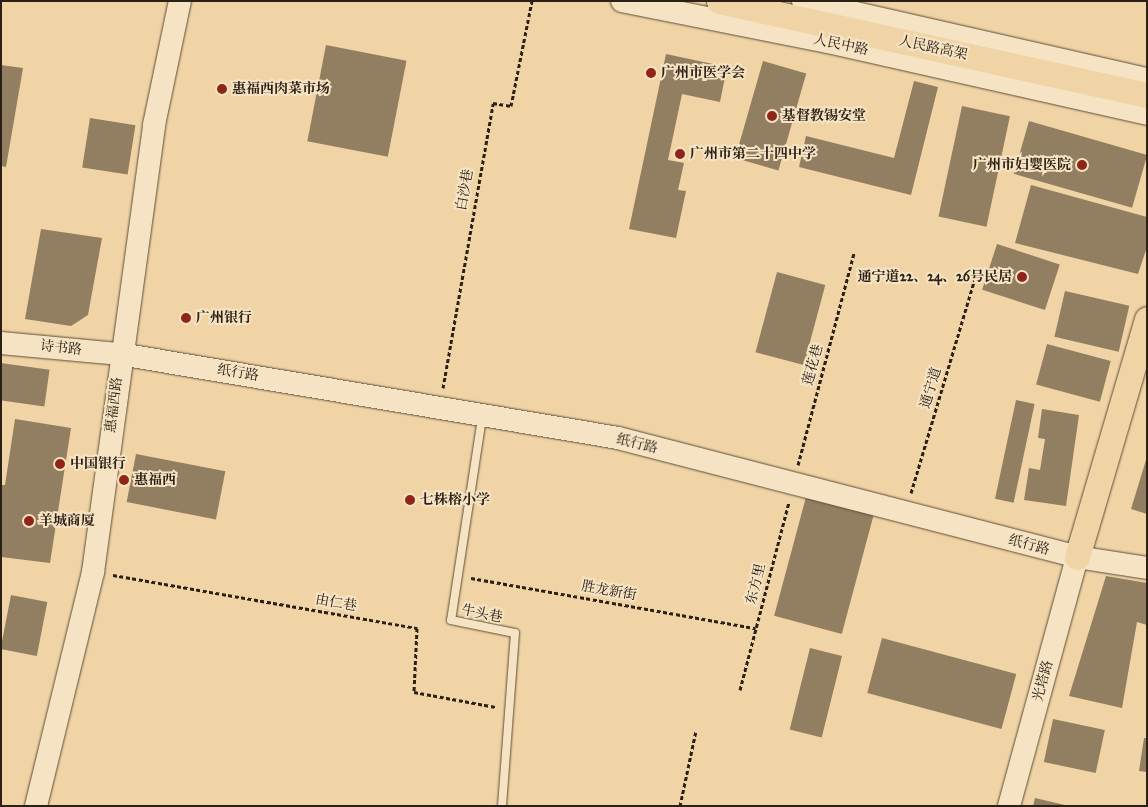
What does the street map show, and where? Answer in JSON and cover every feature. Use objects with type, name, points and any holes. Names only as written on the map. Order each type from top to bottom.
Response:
[{"type":"main road","name":"惠福西路","points":[[36,806],[93,572],[120,354],[154,125],[180,1]]},
{"type":"main road","name":"人民中路","points":[[622,1],[837,44],[1145,96]]},
{"type":"main road","name":"人民路高架","points":[[719,1],[1145,96]]},
{"type":"main road","points":[[803,1],[1145,96]]},
{"type":"main road","points":[[1077,557],[1147,320]]},
{"type":"main road","name":"诗书路","points":[[1,342],[120,354]]},
{"type":"main road","name":"纸行路","points":[[120,354],[440,405],[618,438],[1077,557],[1147,568]]},
{"type":"main road","name":"光塔路","points":[[1009,806],[1077,557]]},
{"type":"lane","name":"牛头巷","points":[[483,414],[451,620],[515,633],[502,806]]},
{"type":"path","name":"白沙巷","points":[[440,405],[493,103],[511,106],[532,1]]},
{"type":"path","name":"莲花巷","points":[[794,484],[854,253]]},
{"type":"path","name":"通宁道","points":[[906,512],[977,271]]},
{"type":"path","name":"东方里","points":[[740,690],[794,484]]},
{"type":"path","name":"由仁巷","points":[[93,572],[417,628],[414,692],[508,709]]},
{"type":"path","name":"胜龙新街","points":[[458,576],[756,628]]},
{"type":"path","points":[[680,806],[696,731]]},
{"type":"building","points":[[326,45],[406,61],[388,157],[307,141]]},
{"type":"building","points":[[666,54],[727,67],[720,102],[682,94],[668,160],[684,163],[678,190],[686,191],[676,238],[629,229]]},
{"type":"building","name":"基督教锡安堂","points":[[763,61],[806,73],[778,170],[735,158]]},
{"type":"building","points":[[1,65],[23,68],[6,167],[1,166]]},
{"type":"building","points":[[914,81],[938,87],[911,195],[799,167],[806,136],[894,158]]},
{"type":"building","points":[[962,106],[1010,116],[986,227],[939,217]]},
{"type":"building","points":[[90,118],[135,125],[128,175],[82,167]]},
{"type":"building","name":"广州市妇婴医院","points":[[1029,121],[1147,155],[1132,208],[1014,174]]},
{"type":"building","points":[[1031,185],[1147,217],[1147,247],[1138,274],[1015,243]]},
{"type":"building","points":[[41,229],[102,238],[88,315],[71,326],[25,319]]},
{"type":"building","name":"通宁道22、24、26号民居","points":[[997,244],[1060,264],[1045,310],[982,290]]},
{"type":"building","points":[[777,272],[825,285],[804,365],[756,352]]},
{"type":"building","points":[[1065,291],[1129,306],[1119,352],[1054,337]]},
{"type":"building","points":[[1047,344],[1111,361],[1100,402],[1036,385]]},
{"type":"building","points":[[1,363],[50,370],[44,406],[1,400]]},
{"type":"building","points":[[1016,400],[1035,404],[1014,503],[995,499]]},
{"type":"building","points":[[1042,409],[1079,415],[1066,506],[1024,500],[1029,468],[1040,470],[1045,439],[1038,438]]},
{"type":"building","name":"羊城商厦","points":[[15,419],[71,428],[50,563],[1,557],[1,485],[5,485]]},
{"type":"building","points":[[136,454],[225,471],[216,519],[127,502]]},
{"type":"building","points":[[1147,460],[1147,514],[1131,509]]},
{"type":"building","points":[[806,497],[874,515],[842,634],[774,616]]},
{"type":"building","points":[[1106,576],[1147,583],[1147,625],[1137,622],[1122,708],[1069,696]]},
{"type":"building","points":[[11,595],[47,602],[37,656],[1,649]]},
{"type":"building","points":[[882,638],[1016,674],[1002,729],[867,693]]},
{"type":"building","points":[[810,648],[842,656],[822,737],[790,730]]},
{"type":"building","points":[[1053,719],[1105,730],[1096,773],[1044,762]]},
{"type":"building","points":[[1144,738],[1147,738],[1147,772],[1139,771]]},
{"type":"building","points":[[1035,798],[1065,805],[1065,806],[1033,806]]},
{"type":"place","name":"广州市医学会","points":[[651,73]]},
{"type":"place","name":"惠福西肉菜市场","points":[[222,89]]},
{"type":"place","name":"基督教锡安堂","points":[[772,116]]},
{"type":"place","name":"广州市第二十四中学","points":[[680,154]]},
{"type":"place","name":"广州市妇婴医院","points":[[1082,165]]},
{"type":"place","name":"通宁道22、24、26号民居","points":[[1022,277]]},
{"type":"place","name":"广州银行","points":[[186,318]]},
{"type":"place","name":"中国银行","points":[[60,464]]},
{"type":"place","name":"惠福西","points":[[124,480]]},
{"type":"place","name":"七株榕小学","points":[[410,500]]},
{"type":"place","name":"羊城商厦","points":[[29,521]]}]
